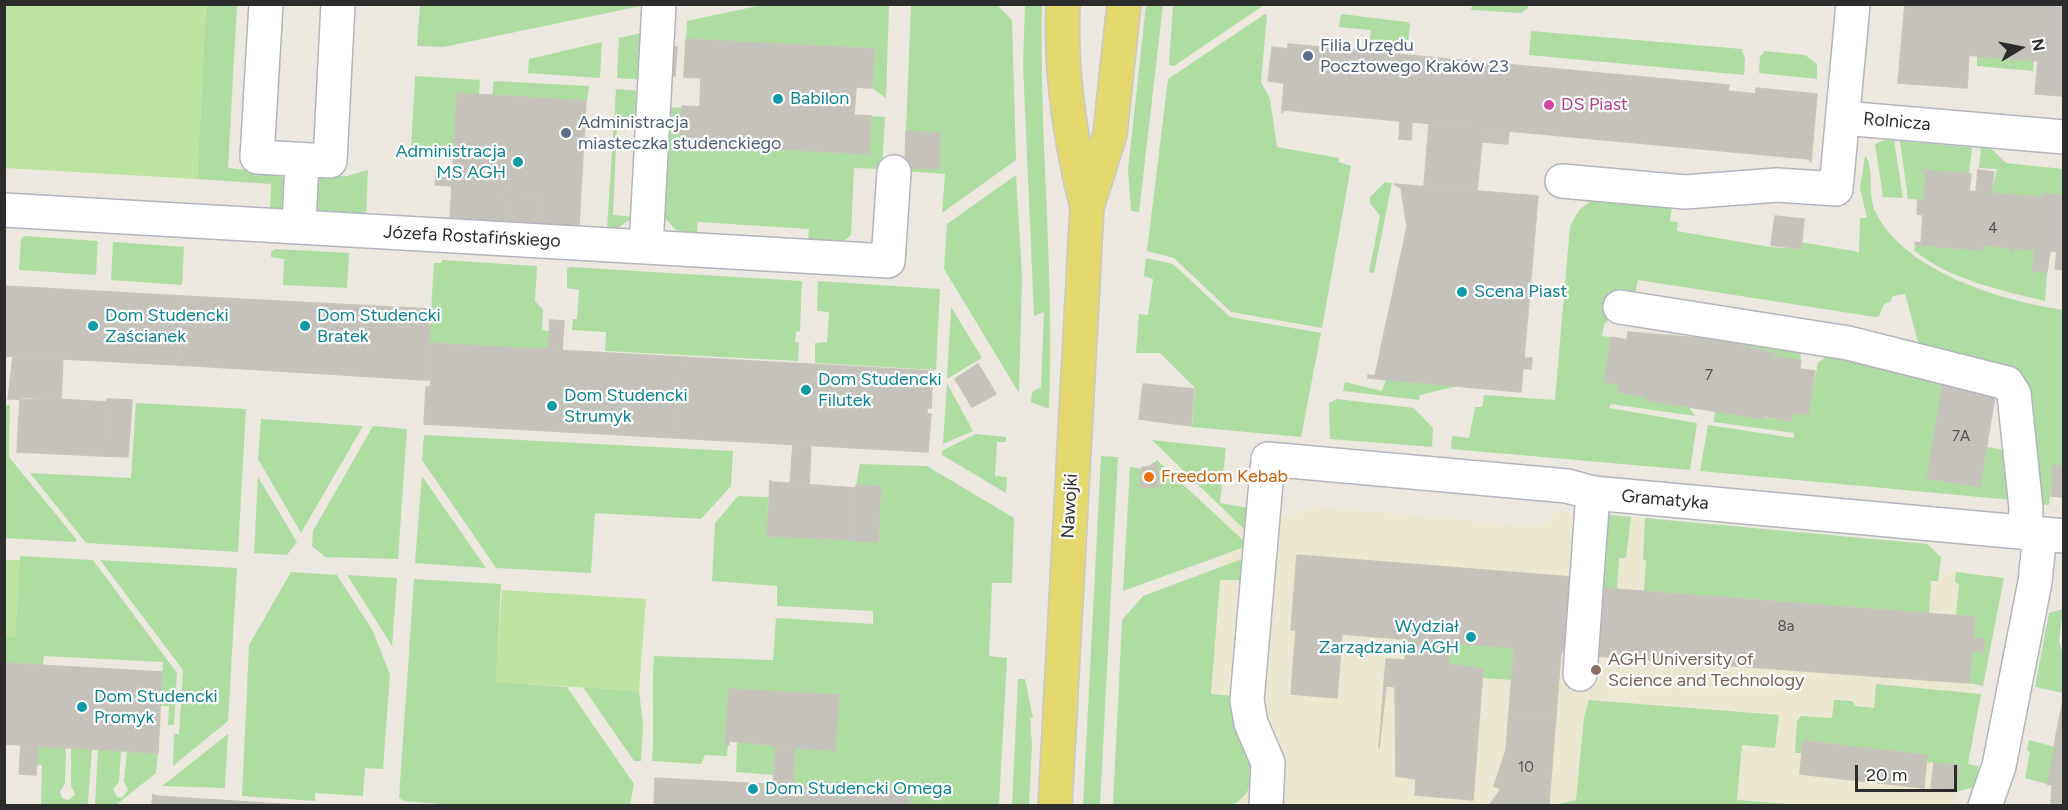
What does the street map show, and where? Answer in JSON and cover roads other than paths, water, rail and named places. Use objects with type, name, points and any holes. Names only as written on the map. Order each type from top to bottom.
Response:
[{"type":"main road","name":"Nawojki","points":[[1063,4],[1062,42],[1072,147],[1087,207]]},
{"type":"main road","name":"Nawojki","points":[[1055,806],[1087,207],[1110,134],[1124,4]]},
{"type":"street","points":[[266,4],[257,157],[330,161],[338,4]]},
{"type":"street","points":[[646,247],[659,4]]},
{"type":"street","name":"Rolnicza","points":[[1853,4],[1843,118],[2064,137]]},
{"type":"street","points":[[1562,181],[1685,192],[1777,185],[1836,189],[1843,118]]},
{"type":"street","points":[[299,226],[302,160]]},
{"type":"street","name":"Józefa Rostafińskiego","points":[[4,210],[888,261],[894,172]]},
{"type":"street","points":[[1620,307],[1848,343],[2007,383],[2014,394],[2026,508],[2043,534],[1999,766],[1985,806]]},
{"type":"street","name":"Gramatyka","points":[[1266,806],[1268,763],[1251,723],[1247,700],[1268,459],[1567,486],[1593,493],[2043,534]]},
{"type":"street","points":[[1580,674],[1593,493]]},
{"type":"place","name":"Filia Urzędu Pocztowego Kraków 23","points":[[1308,56]]},
{"type":"place","name":"Babilon","points":[[778,99]]},
{"type":"place","name":"DS Piast","points":[[1549,105]]},
{"type":"place","name":"Administracja miasteczka studenckiego","points":[[566,133]]},
{"type":"place","name":"Administracja MS AGH","points":[[518,162]]},
{"type":"place","name":"Scena Piast","points":[[1462,292]]},
{"type":"place","name":"Dom Studencki Zaścianek","points":[[93,326]]},
{"type":"place","name":"Dom Studencki Bratek","points":[[305,326]]},
{"type":"place","name":"Dom Studencki Filutek","points":[[806,390]]},
{"type":"place","name":"Dom Studencki Strumyk","points":[[552,406]]},
{"type":"place","name":"Freedom Kebab","points":[[1149,477]]},
{"type":"place","name":"Wydział Zarządzania AGH","points":[[1471,637]]},
{"type":"place","name":"AGH University of Science and Technology","points":[[1596,670]]},
{"type":"place","name":"Dom Studencki Promyk","points":[[82,707]]},
{"type":"place","name":"Dom Studencki Omega","points":[[753,789]]}]
